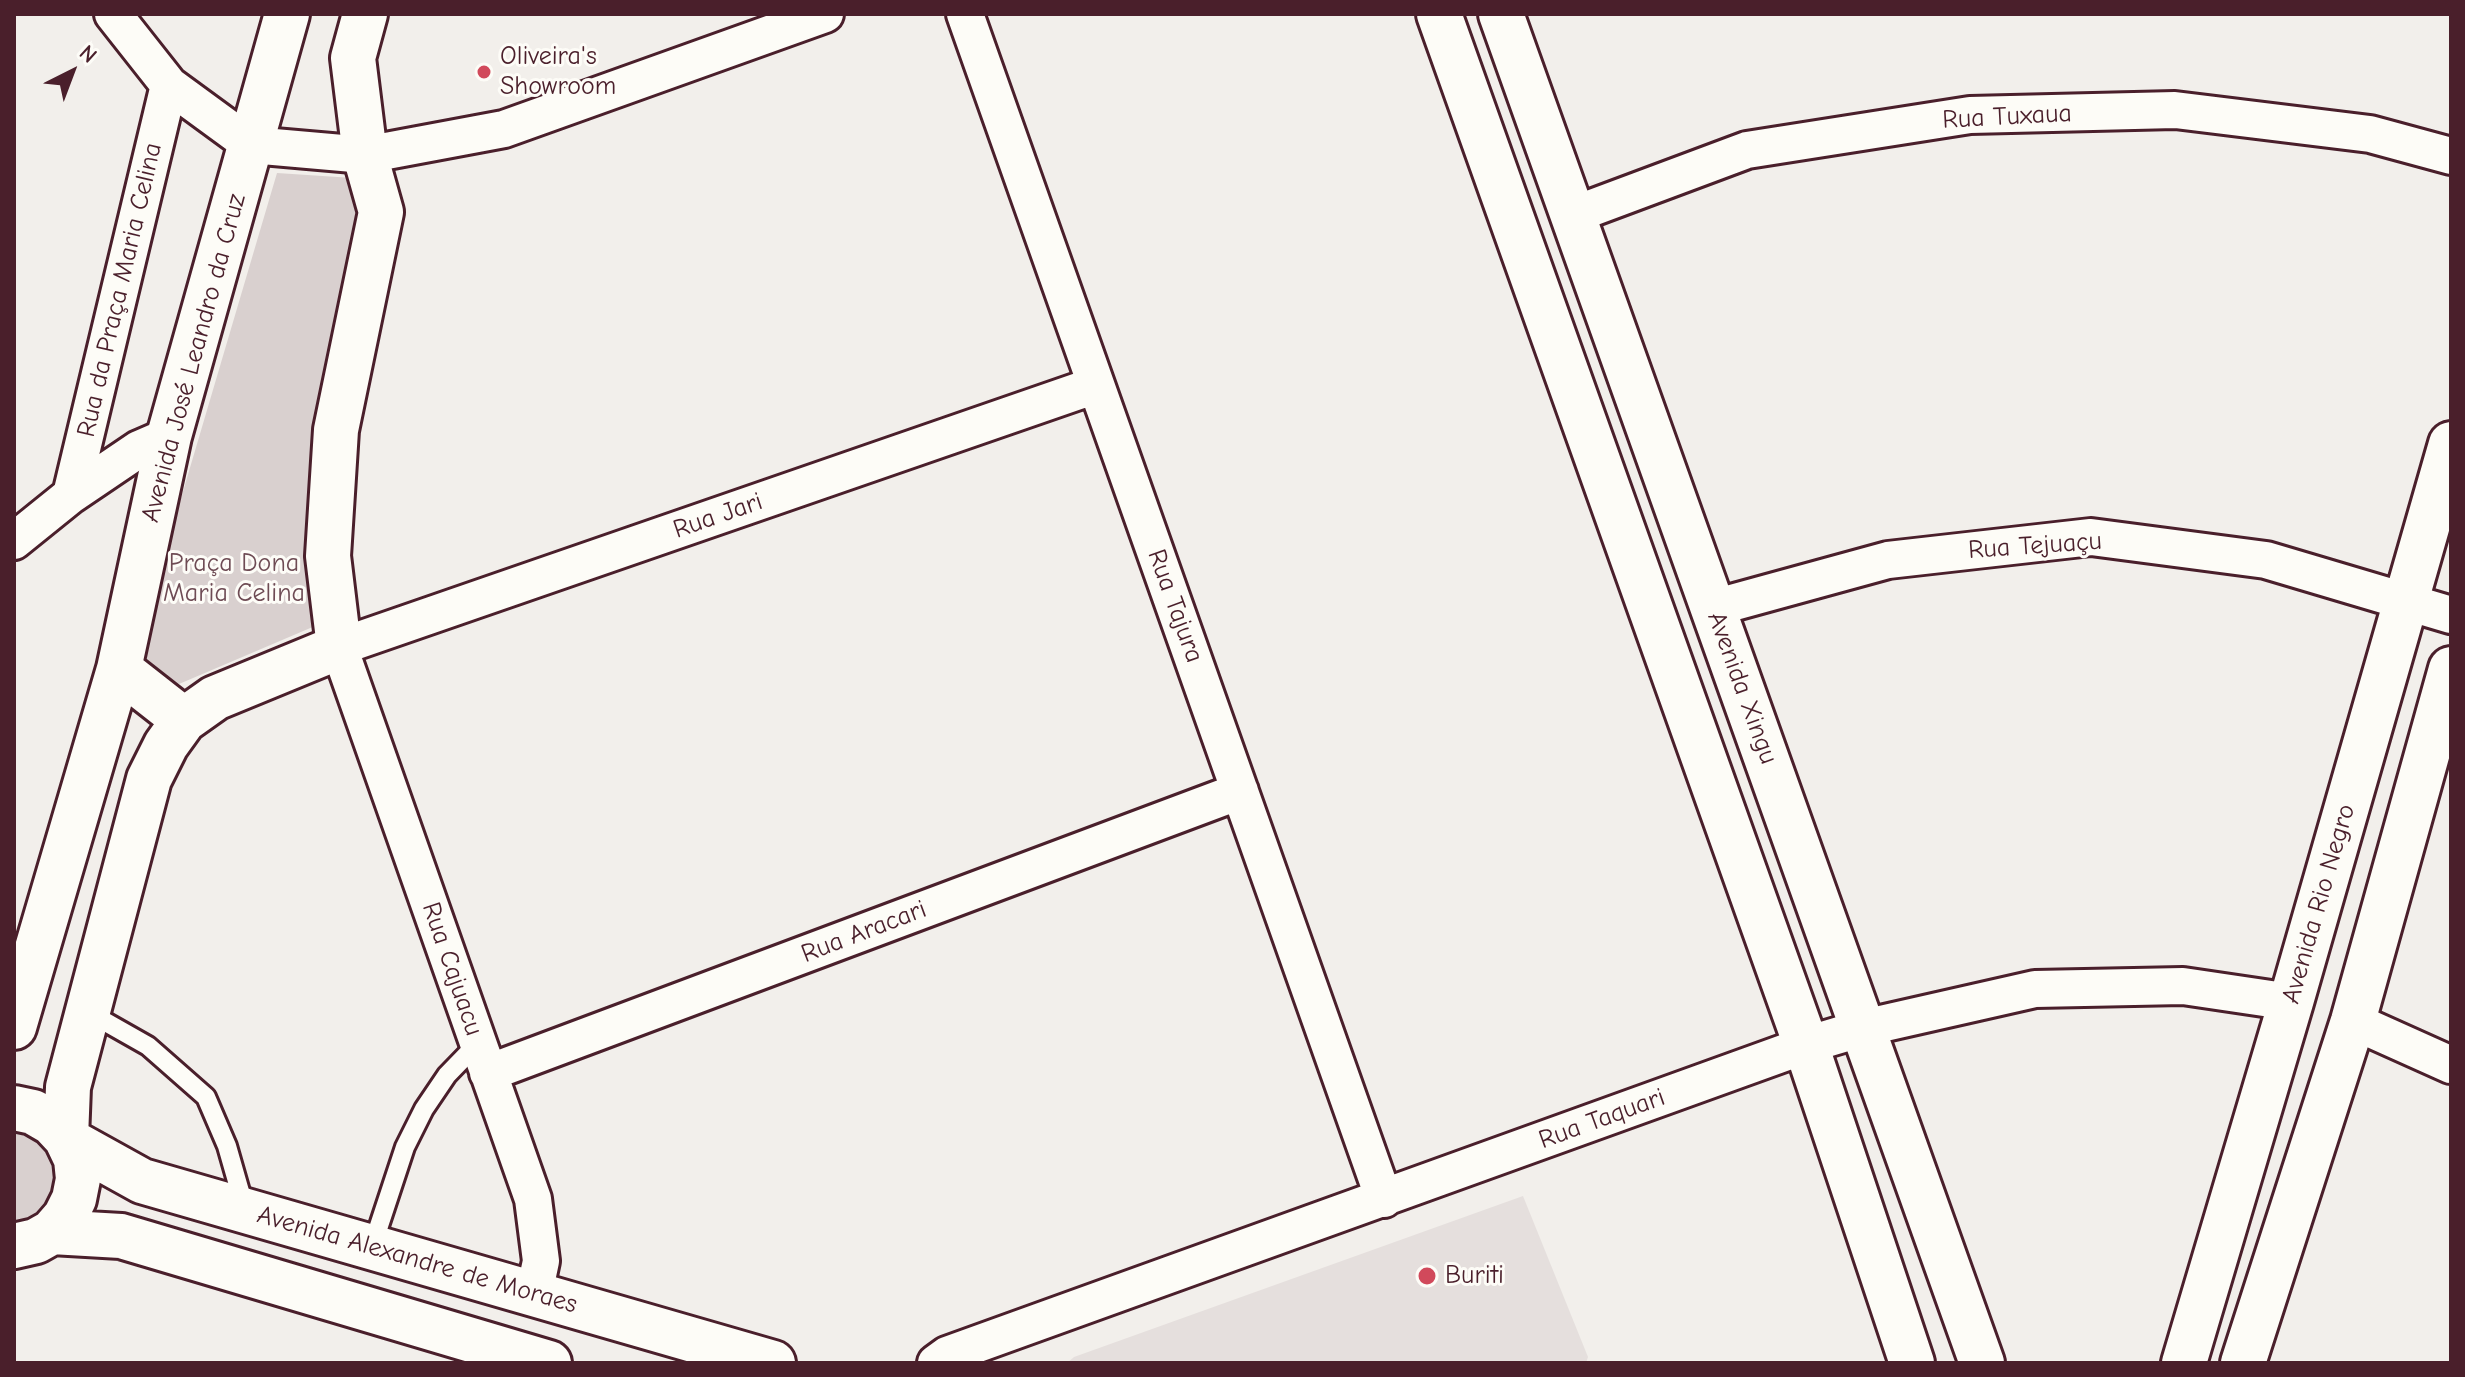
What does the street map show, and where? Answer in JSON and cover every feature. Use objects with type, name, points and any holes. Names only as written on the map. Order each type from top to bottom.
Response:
[{"type":"street","points":[[113,14],[169,85],[251,145],[365,155],[504,129],[825,14]]},
{"type":"street","name":"Avenida José Leandro da Cruz","points":[[14,1027],[119,669],[169,436],[287,14]]},
{"type":"street","points":[[24,1245],[65,1217],[74,1199],[78,1179],[76,1159],[67,1139],[68,1087],[149,779],[166,745],[184,720],[215,698],[339,647],[328,556],[336,430],[381,212],[365,155],[353,58],[365,14]]},
{"type":"street","name":"Rua Tajura","points":[[965,14],[1384,1199]]},
{"type":"street","points":[[1439,14],[1806,1045],[1912,1363]]},
{"type":"street","name":"Avenida Xingu","points":[[1501,14],[1982,1363]]},
{"type":"street","name":"Rua da Praça Maria Celina","points":[[71,495],[169,85]]},
{"type":"street","name":"Rua Tuxaua","points":[[1573,215],[1747,150],[1970,115],[2175,110],[2370,134],[2451,156]]},
{"type":"street","name":"Rua Jari","points":[[339,647],[1096,385]]},
{"type":"street","points":[[14,541],[71,495],[139,449],[169,436]]},
{"type":"street","name":"Avenida Rio Negro","points":[[2184,1363],[2451,444]]},
{"type":"street","name":"Rua Tejuaçu","points":[[1713,608],[1888,560],[2091,537],[2266,560],[2451,615]]},
{"type":"street","name":"Rua Cajuacu","points":[[339,647],[533,1199],[541,1261],[534,1294]]},
{"type":"street","points":[[119,669],[184,720]]},
{"type":"street","points":[[2243,1363],[2353,1021],[2451,669]]},
{"type":"street","name":"Rua Aracari","points":[[483,1058],[1240,791]]},
{"type":"street","name":"Rua Taquari","points":[[936,1363],[947,1355],[1806,1045],[1863,1028],[2035,989],[2183,986],[2291,1002]]},
{"type":"street","points":[[2353,1021],[2451,1065]]},
{"type":"street","name":"Avenida Alexandre de Moraes","points":[[14,1108],[33,1112],[52,1123],[67,1139],[142,1181],[773,1363]]},
{"type":"street","points":[[24,1245],[121,1236],[524,1360]]},
{"type":"lane","points":[[88,1012],[148,1046],[206,1097],[227,1146],[245,1211]]},
{"type":"lane","points":[[372,1247],[405,1147],[424,1109],[447,1075],[483,1058]]},
{"type":"shaded area","name":"Buriti","points":[[1523,1196],[1588,1357],[1586,1363],[1067,1363],[1074,1357]]},
{"type":"green space","name":"Praça Dona Maria Celina","points":[[277,173],[368,179],[306,536],[315,626],[179,684],[135,654]]},
{"type":"green space","points":[[14,1130],[27,1133],[41,1143],[55,1173],[53,1190],[46,1205],[34,1217],[14,1225]]},
{"type":"place","name":"Oliveira's Showroom","points":[[484,72]]},
{"type":"place","name":"Buriti","points":[[1427,1276]]}]
